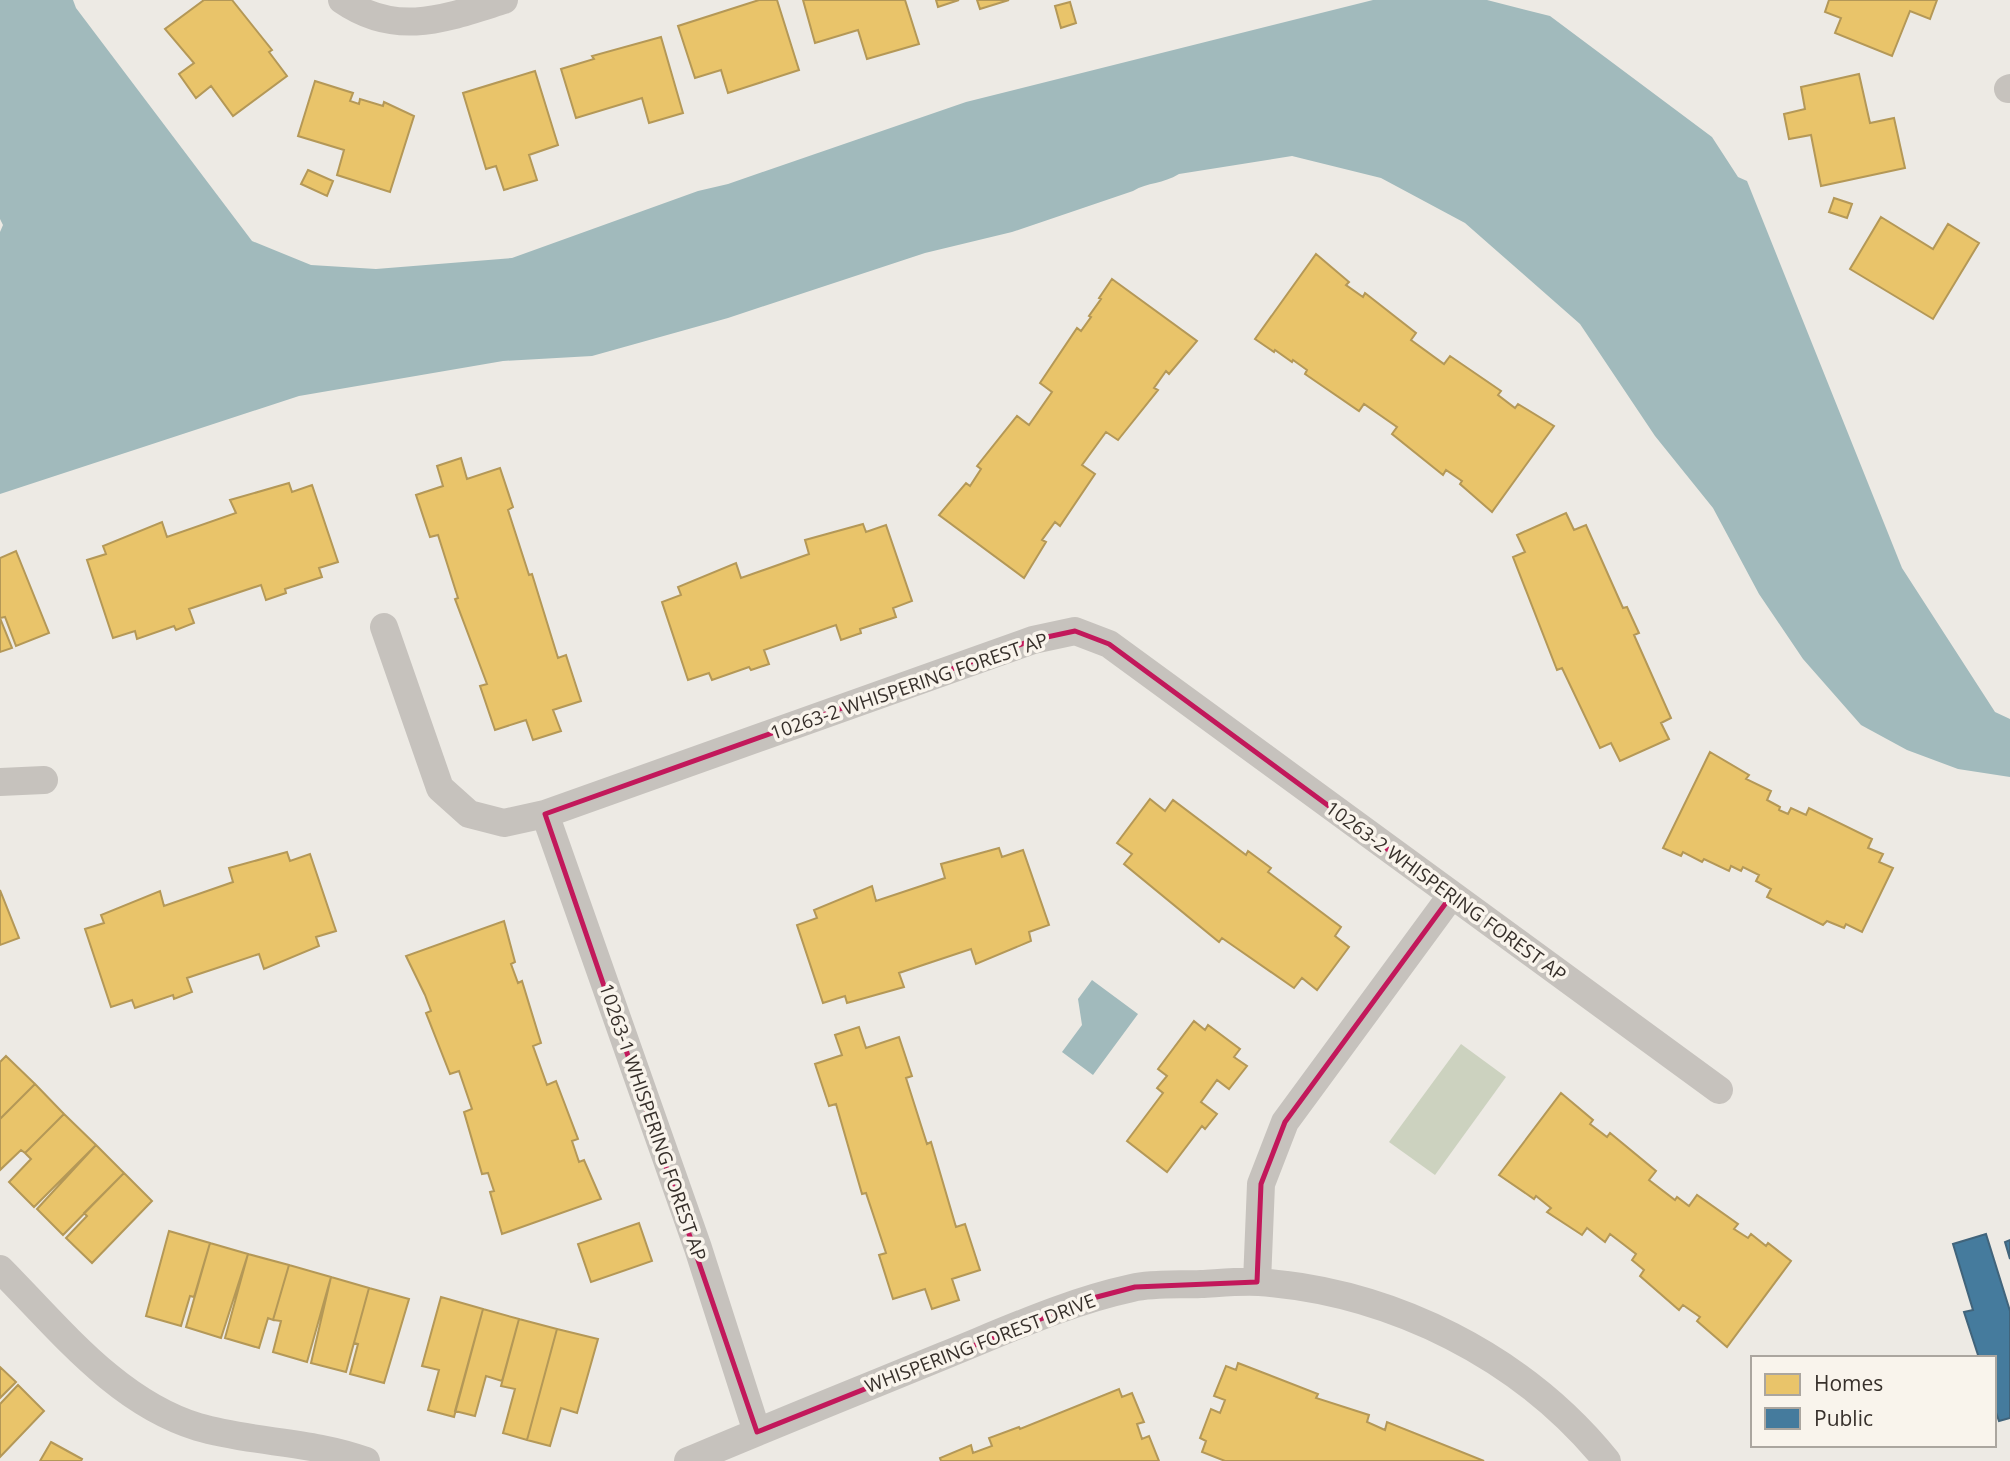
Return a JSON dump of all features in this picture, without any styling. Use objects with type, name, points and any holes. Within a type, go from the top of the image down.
[{"type":"street","points":[[342,0],[358,11],[393,23],[438,21],[504,0]]},
{"type":"street","name":"10263-2 WHISPERING FOREST AP","points":[[384,627],[440,788],[468,814],[505,823],[545,814],[997,652],[1075,631],[1110,644],[1718,1090]]},
{"type":"street","points":[[0,782],[44,780]]},
{"type":"street","name":"10263-1 WHISPERING FOREST AP","points":[[545,814],[694,1236],[757,1432]]},
{"type":"street","points":[[1257,1282],[1261,1184],[1285,1122],[1451,896]]},
{"type":"street","points":[[0,1269],[111,1380],[155,1410],[199,1427],[366,1461]]},
{"type":"street","name":"WHISPERING FOREST DRIVE","points":[[688,1461],[1034,1319],[1093,1298],[1135,1287],[1257,1282],[1321,1290],[1398,1312],[1461,1341],[1539,1390],[1586,1434],[1607,1461]]},
{"type":"highlighted area","points":[[1075,631],[1109,644],[1451,896],[1285,1122],[1261,1184],[1257,1282],[1135,1287],[1093,1298],[757,1432],[545,814],[1033,640]]},
{"type":"green space","points":[[1461,1044],[1506,1077],[1435,1175],[1389,1142]]},
{"type":"water","points":[[0,0],[73,0],[76,8],[252,241],[311,265],[376,269],[512,258],[698,191],[728,184],[966,102],[1373,0],[1487,0],[1550,16],[1712,137],[1738,177],[1747,181],[1902,568],[1995,712],[2010,719],[2010,777],[1958,769],[1907,750],[1861,725],[1803,659],[1759,594],[1713,508],[1655,436],[1580,324],[1465,223],[1381,178],[1292,156],[1179,174],[1012,232],[925,253],[728,318],[592,356],[503,361],[299,396],[0,494],[0,232],[3,225],[0,219]]},
{"type":"water","points":[[1092,980],[1138,1014],[1093,1075],[1062,1052],[1082,1025],[1078,999]]},
{"type":"building: Homes","points":[[204,0],[232,0],[272,50],[269,52],[287,76],[233,116],[211,86],[196,98],[179,74],[194,63],[165,29]]},
{"type":"building: Homes","points":[[759,0],[777,0],[799,70],[728,93],[721,70],[695,78],[678,26]]},
{"type":"building: Homes","points":[[803,0],[905,0],[919,44],[867,59],[858,30],[815,43]]},
{"type":"building: Homes","points":[[936,0],[959,0],[938,7]]},
{"type":"building: Homes","points":[[977,0],[1009,0],[980,9]]},
{"type":"building: Homes","points":[[1829,0],[1937,0],[1930,19],[1910,11],[1892,56],[1835,33],[1841,18],[1825,12]]},
{"type":"building: Homes","points":[[1070,2],[1076,23],[1061,28],[1055,6]]},
{"type":"building: Homes","points":[[661,37],[683,113],[649,123],[642,98],[576,118],[561,69],[594,59],[592,56]]},
{"type":"building: Homes","points":[[535,71],[558,145],[529,155],[537,180],[504,190],[496,166],[486,169],[463,93]]},
{"type":"building: Homes","points":[[1859,74],[1870,123],[1894,118],[1905,168],[1821,186],[1811,135],[1789,139],[1784,114],[1805,109],[1801,87]]},
{"type":"building: Homes","points":[[315,81],[353,93],[350,101],[359,104],[360,99],[383,106],[384,102],[414,116],[390,192],[337,175],[344,150],[298,136]]},
{"type":"building: Homes","points":[[308,170],[333,181],[327,196],[301,184]]},
{"type":"building: Homes","points":[[1834,198],[1852,204],[1847,218],[1829,212]]},
{"type":"building: Homes","points":[[1881,217],[1933,249],[1948,224],[1979,243],[1933,319],[1850,269]]},
{"type":"building: Homes","points":[[1316,254],[1349,282],[1346,285],[1363,297],[1365,293],[1416,333],[1411,340],[1444,364],[1450,356],[1501,391],[1498,395],[1515,408],[1518,404],[1554,426],[1492,512],[1460,484],[1462,481],[1446,470],[1443,475],[1392,434],[1397,427],[1364,404],[1359,411],[1305,374],[1307,370],[1293,360],[1292,362],[1255,339]]},
{"type":"building: Homes","points":[[1112,279],[1197,341],[1169,374],[1166,371],[1154,388],[1158,390],[1118,440],[1106,432],[1082,465],[1095,474],[1060,526],[1055,522],[1042,540],[1046,542],[1024,578],[939,515],[966,483],[970,486],[981,469],[977,466],[1017,416],[1029,425],[1052,392],[1040,383],[1077,328],[1081,331],[1091,317],[1089,316]]},
{"type":"building: Homes","points":[[461,458],[467,479],[500,468],[513,507],[508,510],[529,575],[532,574],[558,658],[566,655],[581,701],[553,710],[561,731],[533,740],[526,720],[495,730],[480,686],[487,684],[455,599],[458,598],[438,535],[430,537],[416,495],[443,486],[437,466]]},
{"type":"building: Homes","points":[[289,483],[292,492],[312,485],[338,562],[319,568],[322,577],[285,589],[286,593],[266,600],[261,585],[189,609],[194,623],[176,630],[174,626],[137,639],[135,631],[113,638],[87,560],[106,554],[103,546],[162,522],[167,537],[236,513],[230,500]]},
{"type":"building: Homes","points":[[1566,513],[1574,530],[1586,525],[1623,608],[1627,607],[1639,633],[1634,635],[1671,718],[1661,723],[1669,739],[1620,761],[1611,743],[1600,748],[1562,668],[1557,670],[1513,557],[1525,552],[1517,535]]},
{"type":"building: Homes","points":[[863,524],[866,532],[886,525],[912,601],[893,608],[896,617],[860,629],[861,633],[841,640],[836,625],[764,650],[769,664],[751,670],[749,667],[712,680],[709,673],[688,680],[662,602],[681,595],[678,587],[736,563],[741,578],[809,554],[805,540]]},
{"type":"building: Homes","points":[[16,551],[49,633],[16,646],[5,617],[0,618],[0,558]]},
{"type":"building: Homes","points":[[0,618],[12,648],[0,652]]},
{"type":"building: Homes","points":[[1710,752],[1749,775],[1746,779],[1771,791],[1767,800],[1780,807],[1779,810],[1788,814],[1791,808],[1806,815],[1809,808],[1872,839],[1868,848],[1883,854],[1879,862],[1893,868],[1862,932],[1846,924],[1844,928],[1827,921],[1823,925],[1767,897],[1771,889],[1756,881],[1759,875],[1743,867],[1741,871],[1731,866],[1729,871],[1704,859],[1702,862],[1683,852],[1681,856],[1663,848]]},
{"type":"building: Homes","points":[[1150,799],[1165,811],[1173,800],[1246,855],[1248,851],[1271,868],[1268,872],[1341,927],[1335,936],[1349,947],[1317,990],[1302,978],[1294,988],[1222,938],[1219,942],[1124,864],[1132,854],[1117,843]]},
{"type":"building: Homes","points":[[999,848],[1002,857],[1023,850],[1049,925],[1029,932],[1031,941],[976,964],[971,949],[899,973],[904,987],[847,1003],[845,996],[823,1003],[797,925],[817,918],[814,910],[872,886],[876,901],[945,878],[941,864]]},
{"type":"building: Homes","points":[[287,852],[290,861],[310,854],[336,931],[316,937],[319,946],[264,969],[259,954],[187,978],[192,992],[174,999],[173,995],[135,1008],[132,1000],[111,1007],[85,929],[104,923],[101,915],[160,891],[164,906],[233,882],[229,868]]},
{"type":"building: Homes","points":[[0,890],[19,938],[0,945]]},
{"type":"building: Homes","points":[[504,921],[515,962],[511,964],[518,983],[522,981],[541,1043],[533,1046],[547,1085],[556,1081],[578,1139],[572,1141],[579,1162],[584,1160],[601,1199],[502,1234],[490,1192],[494,1191],[488,1173],[482,1174],[464,1112],[472,1109],[459,1071],[450,1074],[426,1013],[431,1011],[406,956]]},
{"type":"building: Homes","points":[[1194,1021],[1205,1030],[1208,1025],[1240,1049],[1234,1057],[1247,1066],[1229,1089],[1217,1080],[1201,1102],[1217,1114],[1205,1129],[1202,1126],[1167,1172],[1127,1141],[1163,1093],[1157,1088],[1167,1076],[1158,1069]]},
{"type":"building: Homes","points":[[859,1027],[866,1048],[899,1037],[912,1076],[906,1078],[927,1144],[931,1142],[956,1227],[965,1224],[980,1270],[952,1279],[959,1300],[932,1309],[925,1289],[893,1299],[879,1255],[886,1253],[866,1193],[862,1194],[836,1104],[829,1106],[815,1064],[842,1055],[835,1035]]},
{"type":"building: Homes","points":[[6,1056],[35,1084],[0,1119],[0,1062]]},
{"type":"building: Homes","points":[[35,1084],[64,1114],[25,1153],[21,1150],[0,1170],[0,1119]]},
{"type":"building: Homes","points":[[1561,1093],[1593,1120],[1590,1124],[1607,1137],[1610,1133],[1656,1171],[1649,1180],[1675,1200],[1677,1197],[1689,1206],[1697,1195],[1738,1224],[1734,1229],[1748,1238],[1751,1234],[1766,1246],[1768,1243],[1791,1261],[1727,1347],[1697,1321],[1700,1317],[1683,1305],[1679,1310],[1640,1276],[1644,1270],[1632,1260],[1636,1254],[1610,1234],[1605,1242],[1587,1228],[1582,1235],[1547,1212],[1551,1208],[1536,1196],[1534,1199],[1499,1175]]},
{"type":"building: Homes","points":[[64,1114],[96,1145],[34,1207],[9,1182],[31,1159],[25,1153]]},
{"type":"building: Homes","points":[[96,1145],[124,1173],[63,1235],[37,1209]]},
{"type":"building: Homes","points":[[124,1173],[152,1201],[92,1263],[66,1238],[87,1216],[84,1213]]},
{"type":"building: Homes","points":[[639,1223],[652,1261],[591,1282],[578,1244]]},
{"type":"building: Homes","points":[[169,1231],[210,1243],[194,1297],[190,1296],[181,1326],[146,1316]]},
{"type":"building: Homes","points":[[210,1243],[248,1254],[221,1338],[186,1327]]},
{"type":"building: Homes","points":[[248,1254],[289,1265],[273,1320],[268,1318],[259,1348],[225,1338]]},
{"type":"building: Homes","points":[[289,1265],[331,1277],[307,1362],[273,1352],[281,1321],[273,1320]]},
{"type":"building: Homes","points":[[331,1277],[369,1288],[346,1372],[311,1363]]},
{"type":"building: Homes","points":[[369,1288],[409,1299],[384,1383],[350,1374],[358,1344],[354,1343]]},
{"type":"building: Homes","points":[[441,1297],[483,1309],[454,1417],[428,1410],[439,1370],[422,1366]]},
{"type":"building: Homes","points":[[483,1309],[519,1319],[502,1381],[486,1376],[475,1416],[455,1411]]},
{"type":"building: Homes","points":[[519,1319],[557,1329],[527,1440],[503,1433],[515,1389],[501,1386]]},
{"type":"building: Homes","points":[[557,1329],[598,1339],[577,1413],[561,1408],[550,1446],[527,1440]]},
{"type":"building: Homes","points":[[1238,1363],[1318,1394],[1316,1398],[1369,1415],[1367,1422],[1385,1430],[1387,1422],[1484,1461],[1225,1461],[1202,1452],[1206,1441],[1200,1438],[1211,1409],[1220,1413],[1225,1400],[1214,1396],[1226,1366],[1236,1370]]},
{"type":"building: Homes","points":[[0,1367],[16,1382],[0,1398]]},
{"type":"building: Homes","points":[[18,1385],[44,1411],[0,1457],[0,1404]]},
{"type":"building: Homes","points":[[1119,1389],[1122,1397],[1132,1393],[1144,1422],[1137,1424],[1142,1439],[1149,1436],[1159,1461],[941,1461],[940,1458],[971,1445],[973,1453],[992,1446],[989,1438],[1019,1427],[1020,1429]]},
{"type":"building: Homes","points":[[51,1442],[82,1459],[81,1461],[40,1461]]},
{"type":"building: Public","points":[[1986,1234],[2010,1311],[2010,1418],[1999,1421],[1996,1413],[1996,1356],[1978,1356],[1964,1312],[1973,1310],[1953,1244]]},
{"type":"building: Public","points":[[2010,1240],[2010,1259],[2005,1242]]}]
